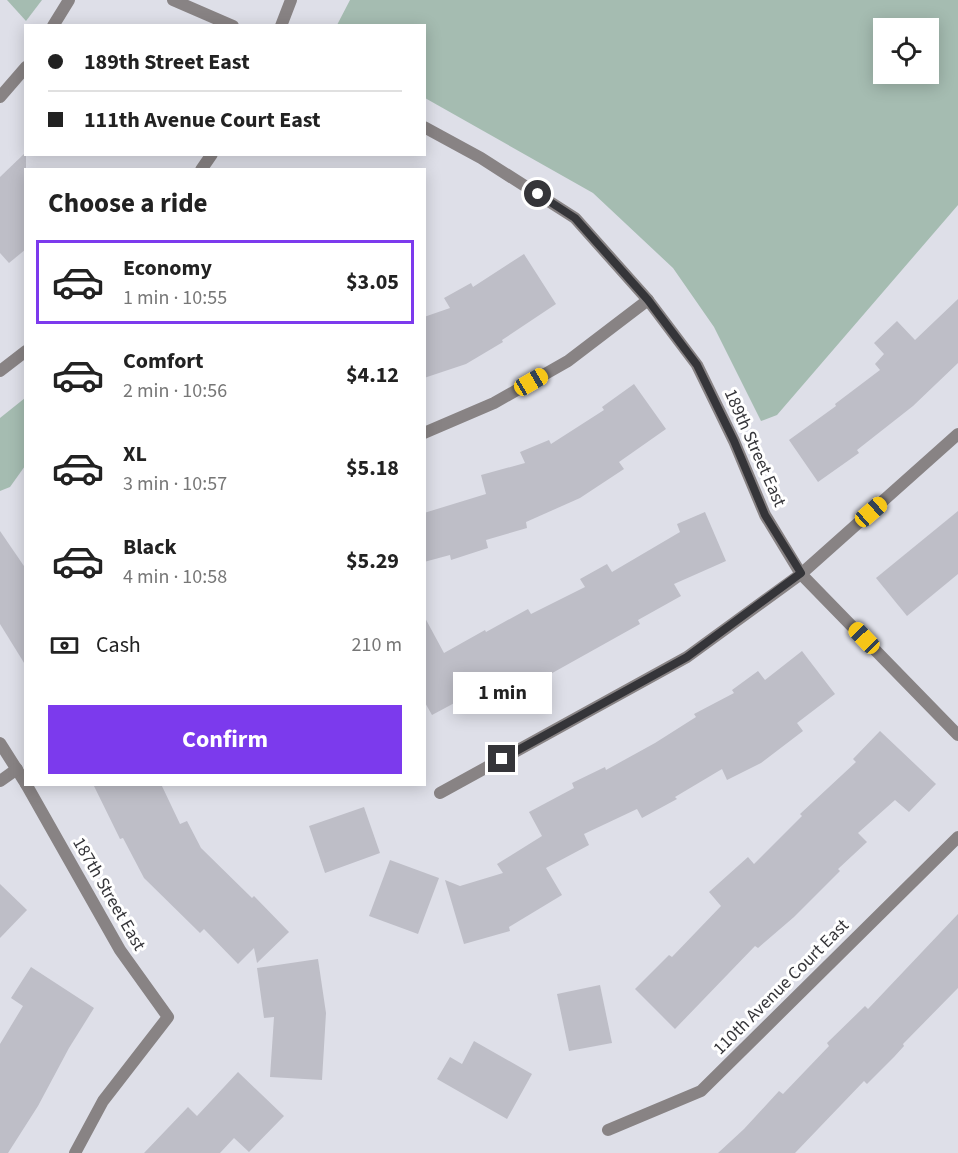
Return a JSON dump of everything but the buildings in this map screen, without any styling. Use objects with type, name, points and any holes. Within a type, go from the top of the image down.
[{"type":"street","points":[[54,24],[69,0]]},
{"type":"street","points":[[173,0],[228,24]]},
{"type":"street","points":[[282,24],[291,0]]},
{"type":"street","points":[[0,97],[24,69]]},
{"type":"street","name":"189th Street East","points":[[426,128],[481,158],[575,218],[648,300],[697,365],[734,441],[765,515],[801,573],[958,735]]},
{"type":"street","points":[[426,432],[494,403],[567,361],[648,300]]},
{"type":"street","points":[[0,371],[24,353]]},
{"type":"street","points":[[440,793],[687,657],[801,573],[958,434]]},
{"type":"street","name":"187th Street East","points":[[0,743],[24,781]]},
{"type":"street","points":[[0,781],[17,769]]},
{"type":"street","name":"187th Street East","points":[[27,786],[120,950],[168,1017],[103,1101],[75,1153]]},
{"type":"street","name":"110th Avenue Court East","points":[[608,1130],[701,1090],[958,837]]},
{"type":"green space","points":[[7,0],[42,0],[26,21]]},
{"type":"green space","points":[[350,0],[958,0],[958,205],[777,415],[761,421],[714,327],[673,268],[593,193],[426,99],[426,24],[338,24]]},
{"type":"green space","points":[[24,399],[24,467],[10,487],[0,491],[0,418]]},
{"type":"route","points":[[502,759],[687,657],[801,573],[765,515],[734,441],[697,365],[648,300],[575,218],[538,194]]}]
